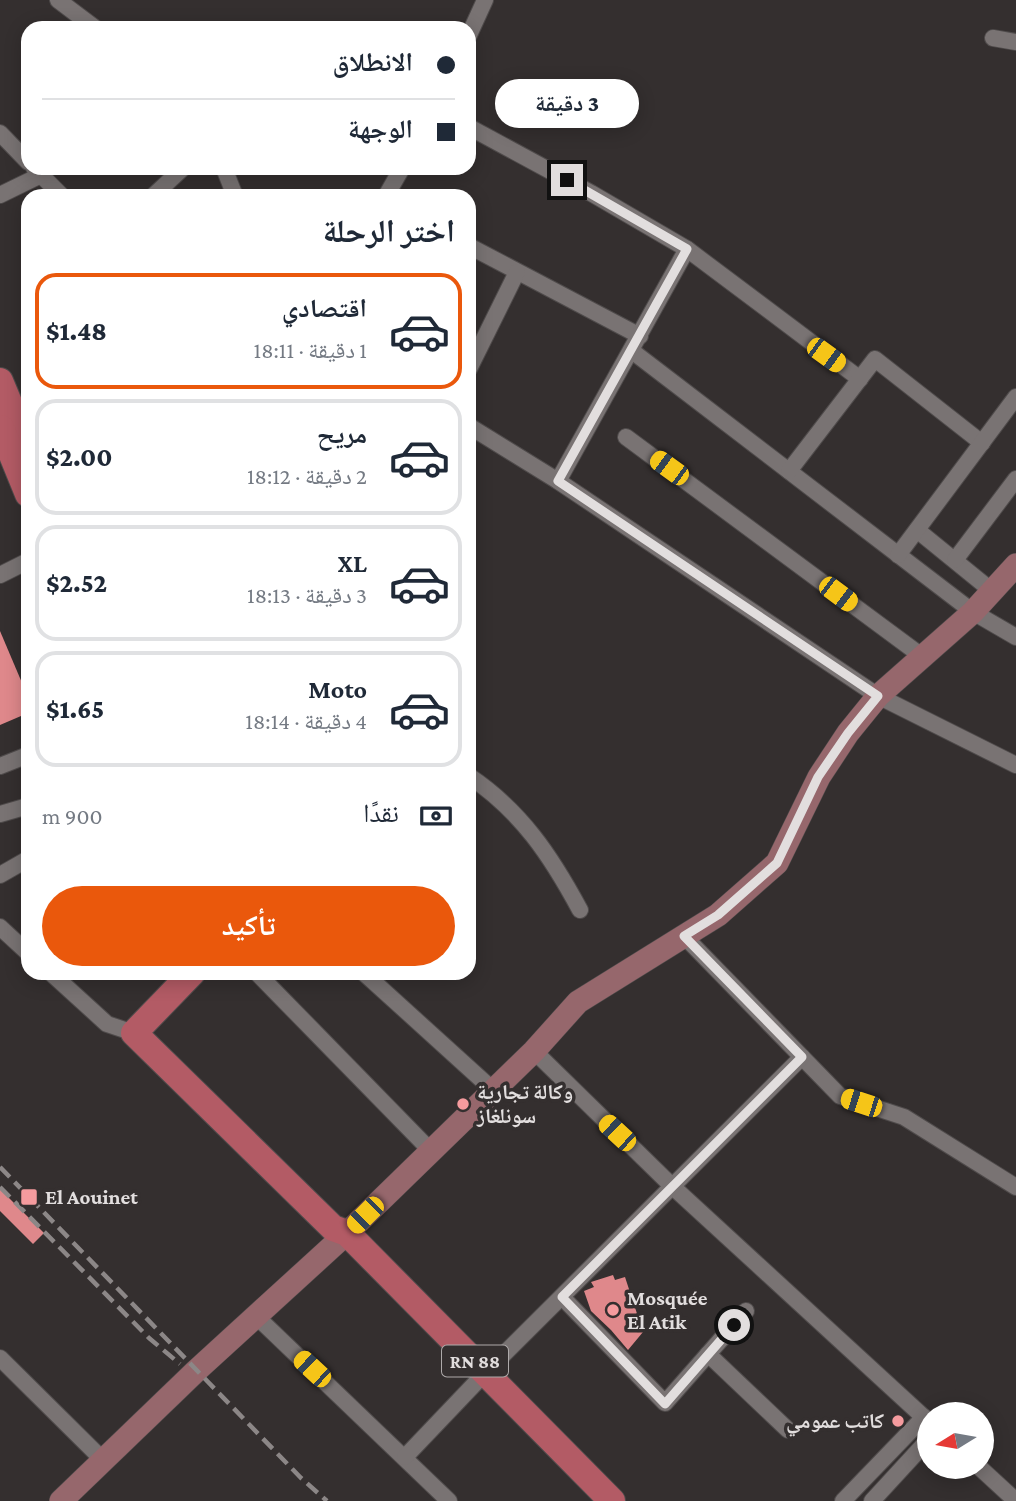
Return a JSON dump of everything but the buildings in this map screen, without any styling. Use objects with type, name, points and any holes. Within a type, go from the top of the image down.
[{"type":"main road","points":[[2,390],[21,432]]},
{"type":"main road","points":[[0,426],[21,477]]},
{"type":"main road","points":[[134,1033],[185,980]]},
{"type":"main road","name":"RN 88","points":[[134,1033],[339,1235],[582,1487],[612,1501]]},
{"type":"street","points":[[58,0],[86,21]]},
{"type":"street","points":[[475,21],[485,0]]},
{"type":"street","points":[[993,37],[1016,42]]},
{"type":"street","points":[[476,131],[687,249],[860,379]]},
{"type":"street","points":[[3,142],[21,156]]},
{"type":"street","points":[[0,195],[32,175]]},
{"type":"street","points":[[44,175],[56,189]]},
{"type":"street","points":[[160,189],[176,175]]},
{"type":"street","points":[[558,481],[687,249]]},
{"type":"street","points":[[476,250],[640,336]]},
{"type":"street","points":[[476,355],[517,272]]},
{"type":"street","points":[[632,351],[973,612],[1016,637]]},
{"type":"street","points":[[789,471],[875,359],[982,443]]},
{"type":"street","points":[[898,555],[1016,397]]},
{"type":"street","points":[[476,430],[558,481],[878,696],[1016,765]]},
{"type":"street","points":[[626,437],[923,657]]},
{"type":"street","points":[[955,560],[1016,479]]},
{"type":"street","points":[[917,530],[992,591]]},
{"type":"street","points":[[0,575],[21,564]]},
{"type":"street","points":[[61,1501],[534,1051],[578,1002],[718,915],[777,863],[818,777],[848,733],[878,696],[973,612],[1016,565]]},
{"type":"street","points":[[0,766],[21,758]]},
{"type":"street","points":[[476,781],[495,794],[526,827],[557,867],[580,911]]},
{"type":"street","points":[[0,814],[21,808]]},
{"type":"street","points":[[0,875],[21,863]]},
{"type":"street","points":[[0,927],[21,946]]},
{"type":"street","points":[[684,936],[840,1096],[904,1117],[1016,1187]]},
{"type":"street","points":[[59,980],[107,1024],[134,1033]]},
{"type":"street","points":[[264,980],[430,1150]]},
{"type":"street","points":[[373,980],[493,1090]]},
{"type":"street","points":[[534,1051],[673,1187],[917,1410]]},
{"type":"street","points":[[405,1457],[802,1057]]},
{"type":"street","points":[[562,1297],[665,1404],[747,1311]]},
{"type":"street","points":[[256,1316],[449,1501]]},
{"type":"street","points":[[709,1354],[788,1430]]},
{"type":"street","points":[[0,1358],[103,1460]]},
{"type":"street","points":[[843,1501],[917,1429]]},
{"type":"street","points":[[872,1501],[917,1452]]},
{"type":"street","points":[[992,1479],[1016,1501]]},
{"type":"railway","points":[[0,1167],[301,1478],[327,1501]]},
{"type":"railway","points":[[0,1187],[149,1338],[180,1364]]},
{"type":"place","name":"وكالة تجارية سونلغاز","points":[[463,1104]]},
{"type":"place","name":"El Aouinet","points":[[29,1197]]},
{"type":"place","name":"Mosquée El Atik","points":[[613,1310]]},
{"type":"place","name":"كاتب عمومي","points":[[898,1421]]},
{"type":"route","points":[[567,180],[687,249],[558,481],[878,696],[818,777],[777,863],[718,915],[684,936],[802,1057],[562,1297],[665,1404],[734,1325]]}]
